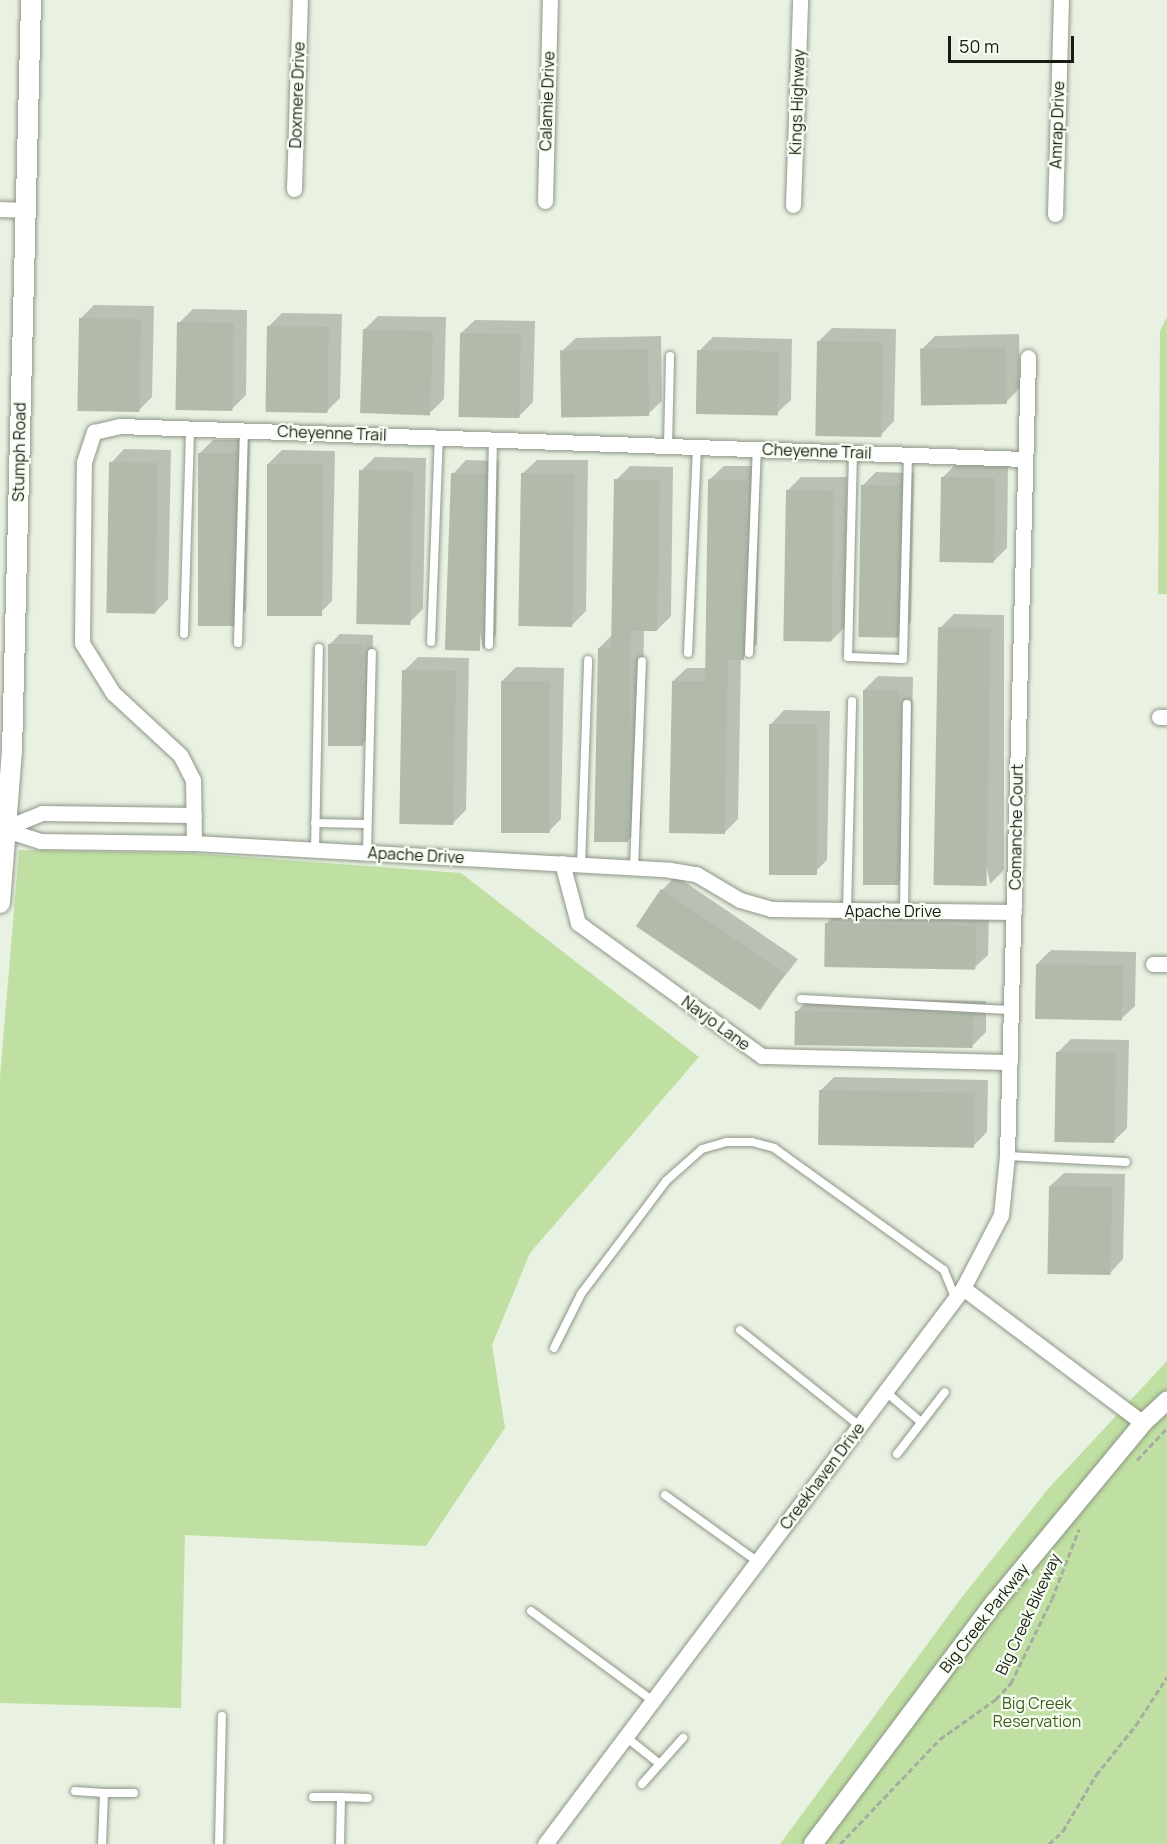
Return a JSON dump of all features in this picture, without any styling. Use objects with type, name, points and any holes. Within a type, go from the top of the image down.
[{"type":"main road","name":"Stumph Road","points":[[0,903],[1,829],[12,752],[11,655],[31,0]]},
{"type":"street","name":"Doxmere Drive","points":[[294,189],[300,0]]},
{"type":"street","name":"Calamie Drive","points":[[545,201],[550,0]]},
{"type":"street","name":"Kings Highway","points":[[794,205],[800,0]]},
{"type":"street","name":"Amrap Drive","points":[[1054,214],[1061,0]]},
{"type":"street","points":[[0,209],[25,210]]},
{"type":"street","name":"Comanche Court","points":[[959,1293],[1001,1215],[1007,1156],[1028,357]]},
{"type":"street","name":"Cheyenne Trail","points":[[194,843],[193,780],[180,755],[113,693],[82,643],[84,462],[94,432],[120,426],[189,428],[1025,459]]},
{"type":"street","points":[[1,829],[42,813],[194,815]]},
{"type":"street","name":"Apache Drive","points":[[1,829],[40,841],[194,843],[562,863],[696,874],[740,900],[771,909],[1014,912]]},
{"type":"street","name":"Navjo Lane","points":[[562,863],[578,922],[762,1056],[1010,1062]]},
{"type":"street","points":[[959,1293],[1143,1423]]},
{"type":"street","name":"Creekhaven Drive","points":[[545,1844],[959,1293]]},
{"type":"street","name":"Big Creek Parkway","points":[[813,1844],[995,1602],[1143,1423],[1167,1401]]},
{"type":"lane","points":[[668,446],[670,356]]},
{"type":"lane","points":[[184,634],[189,428]]},
{"type":"lane","points":[[238,643],[244,430]]},
{"type":"lane","points":[[431,642],[439,437]]},
{"type":"lane","points":[[489,645],[494,439]]},
{"type":"lane","points":[[688,653],[697,447]]},
{"type":"lane","points":[[749,653],[757,449]]},
{"type":"lane","points":[[853,452],[848,657],[903,659],[908,454]]},
{"type":"lane","points":[[315,851],[319,648]]},
{"type":"lane","points":[[367,853],[372,653]]},
{"type":"lane","points":[[581,865],[588,660]]},
{"type":"lane","points":[[634,868],[642,661]]},
{"type":"lane","points":[[847,910],[852,701]]},
{"type":"lane","points":[[904,910],[907,704]]},
{"type":"lane","points":[[315,823],[367,824]]},
{"type":"lane","points":[[801,999],[1010,1010]]},
{"type":"lane","points":[[555,1348],[581,1294],[666,1181],[702,1149],[727,1142],[752,1142],[774,1148],[944,1270],[959,1293]]},
{"type":"lane","points":[[1007,1156],[1126,1162]]},
{"type":"lane","points":[[740,1330],[860,1426]]},
{"type":"lane","points":[[886,1392],[921,1422]]},
{"type":"lane","points":[[897,1454],[945,1392]]},
{"type":"lane","points":[[665,1495],[758,1562]]},
{"type":"lane","points":[[531,1611],[653,1701]]},
{"type":"lane","points":[[219,1844],[222,1716]]},
{"type":"lane","points":[[626,1737],[660,1764]]},
{"type":"lane","points":[[642,1784],[683,1738]]},
{"type":"lane","points":[[75,1791],[134,1793]]},
{"type":"lane","points":[[102,1844],[104,1792]]},
{"type":"lane","points":[[313,1797],[368,1798]]},
{"type":"lane","points":[[339,1844],[341,1797]]},
{"type":"path","points":[[1131,1466],[1167,1428]]},
{"type":"path","name":"Big Creek Bikeway","points":[[840,1844],[940,1739],[996,1699],[1011,1683],[1052,1599],[1081,1526]]},
{"type":"path","points":[[1049,1844],[1063,1831],[1096,1775],[1136,1725],[1167,1677]]},
{"type":"green space","points":[[1167,317],[1167,594],[1158,594],[1160,331]]},
{"type":"green space","points":[[19,850],[190,853],[461,873],[699,1057],[530,1253],[492,1345],[505,1428],[426,1546],[185,1535],[181,1708],[0,1703],[0,1077]]},
{"type":"green space","name":"Big Creek Reservation","points":[[1167,1361],[1167,1844],[780,1844],[962,1597],[1048,1489]]},
{"type":"building","points":[[79,318],[141,319],[139,412],[77,411]]},
{"type":"building","points":[[177,322],[234,323],[232,411],[175,410]]},
{"type":"building","points":[[267,326],[329,327],[327,413],[265,412]]},
{"type":"building","points":[[363,329],[433,331],[430,415],[360,413]]},
{"type":"building","points":[[460,333],[521,334],[520,418],[459,417]]},
{"type":"building","points":[[817,341],[883,342],[881,437],[815,436]]},
{"type":"building","points":[[1006,347],[1007,404],[921,405],[920,349]]},
{"type":"building","points":[[648,349],[649,416],[561,418],[560,351]]},
{"type":"building","points":[[697,350],[779,351],[778,415],[696,414]]},
{"type":"building","points":[[198,453],[237,453],[237,626],[198,626]]},
{"type":"building","points":[[109,462],[158,463],[155,614],[106,613]]},
{"type":"building","points":[[267,464],[322,464],[322,616],[267,616]]},
{"type":"building","points":[[359,470],[413,471],[410,625],[356,624]]},
{"type":"building","points":[[451,473],[486,474],[480,651],[445,650]]},
{"type":"building","points":[[521,473],[575,474],[572,627],[518,626]]},
{"type":"building","points":[[941,477],[995,478],[994,563],[940,562]]},
{"type":"building","points":[[614,479],[660,480],[657,631],[631,631],[628,842],[594,842],[598,648],[611,648]]},
{"type":"building","points":[[708,479],[747,480],[744,660],[728,660],[725,834],[669,833],[672,681],[705,681]]},
{"type":"building","points":[[861,485],[901,486],[898,638],[858,637]]},
{"type":"building","points":[[786,490],[834,491],[831,642],[783,641]]},
{"type":"building","points":[[938,627],[991,628],[986,886],[933,885]]},
{"type":"building","points":[[328,644],[363,644],[363,746],[328,746]]},
{"type":"building","points":[[402,670],[456,671],[453,825],[399,824]]},
{"type":"building","points":[[501,681],[550,681],[550,833],[501,833]]},
{"type":"building","points":[[863,690],[899,690],[899,885],[863,885]]},
{"type":"building","points":[[769,724],[817,724],[817,875],[769,875]]},
{"type":"building","points":[[661,889],[785,973],[760,1010],[636,926]]},
{"type":"building","points":[[825,923],[976,926],[975,970],[824,967]]},
{"type":"building","points":[[1036,964],[1123,966],[1122,1021],[1035,1019]]},
{"type":"building","points":[[795,1011],[973,1014],[972,1048],[794,1045]]},
{"type":"building","points":[[1056,1052],[1116,1053],[1114,1143],[1054,1142]]},
{"type":"building","points":[[819,1090],[975,1093],[974,1148],[818,1145]]},
{"type":"building","points":[[1049,1186],[1112,1187],[1110,1275],[1047,1274]]}]
